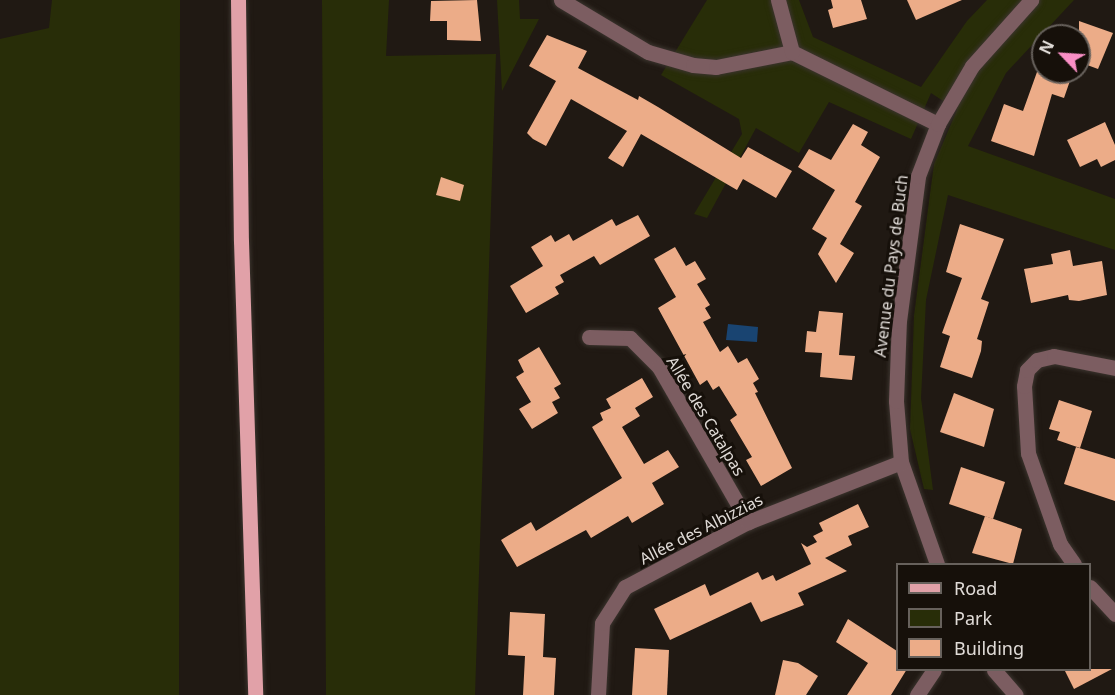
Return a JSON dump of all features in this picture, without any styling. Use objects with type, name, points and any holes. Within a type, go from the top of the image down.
[{"type":"main road","points":[[238,0],[240,241],[255,695]]},
{"type":"street","points":[[561,0],[648,52],[693,65],[716,67],[792,52],[938,124]]},
{"type":"street","points":[[778,0],[792,52]]},
{"type":"street","name":"Avenue du Pays de Buch","points":[[937,563],[900,462],[896,401],[899,321],[918,176],[938,124],[972,66],[1031,0]]},
{"type":"street","name":"Allée des Catalpas","points":[[589,337],[630,338],[659,367],[748,522]]},
{"type":"street","points":[[1072,563],[1060,544],[1028,453],[1024,386],[1027,370],[1037,360],[1054,356],[1115,368]]},
{"type":"street","name":"Allée des Albizzias","points":[[598,695],[602,623],[625,587],[748,522],[900,462]]},
{"type":"street","points":[[1091,590],[1115,615]]},
{"type":"street","points":[[917,695],[933,671]]},
{"type":"street","points":[[996,671],[1016,695]]},
{"type":"green space","points":[[52,0],[180,0],[179,695],[0,695],[0,39],[49,28]]},
{"type":"green space","points":[[322,0],[389,0],[386,56],[496,54],[475,695],[326,695]]},
{"type":"green space","points":[[497,0],[519,0],[520,19],[539,19],[502,91]]},
{"type":"green space","points":[[707,0],[799,0],[813,37],[921,87],[967,21],[987,0],[1074,0],[1052,24],[1031,24],[1031,46],[1006,73],[968,146],[1115,199],[1115,250],[948,195],[926,300],[921,398],[933,490],[924,489],[910,429],[914,316],[934,164],[957,110],[931,93],[911,139],[829,102],[799,153],[756,128],[707,218],[694,214],[742,134],[739,119],[661,75]]},
{"type":"water","points":[[728,324],[758,327],[757,342],[726,340]]},
{"type":"building","points":[[477,0],[481,41],[447,40],[447,21],[430,21],[431,1]]},
{"type":"building","points":[[831,0],[861,0],[867,19],[833,28],[828,10],[833,8]]},
{"type":"building","points":[[907,0],[962,0],[916,20]]},
{"type":"building","points":[[1091,25],[1113,33],[1098,69],[1091,66]]},
{"type":"building","points":[[547,35],[587,51],[578,68],[638,100],[639,96],[741,158],[748,147],[792,171],[776,198],[743,179],[737,190],[641,134],[623,167],[608,158],[627,131],[571,99],[546,146],[533,139],[527,133],[556,81],[529,66]]},
{"type":"building","points":[[1033,84],[1069,84],[1064,98],[1052,94],[1034,156],[991,141],[1004,104],[1023,111]]},
{"type":"building","points":[[1105,122],[1115,145],[1115,160],[1101,167],[1097,159],[1080,167],[1067,140]]},
{"type":"building","points":[[853,124],[868,132],[861,145],[880,157],[855,202],[862,206],[840,244],[854,253],[836,283],[818,254],[827,238],[812,229],[835,190],[798,167],[809,149],[831,160]]},
{"type":"building","points":[[441,177],[464,185],[460,201],[436,195]]},
{"type":"building","points":[[638,215],[650,236],[600,265],[594,256],[560,275],[564,282],[555,287],[559,294],[526,313],[510,286],[543,266],[531,247],[551,235],[555,242],[569,234],[573,241],[612,219],[616,226]]},
{"type":"building","points":[[960,224],[1004,239],[981,299],[989,302],[977,339],[982,341],[981,351],[972,378],[940,367],[950,336],[942,333],[962,278],[946,272]]},
{"type":"building","points":[[675,247],[686,266],[695,261],[706,279],[697,284],[710,305],[705,308],[711,318],[703,322],[720,352],[728,346],[738,363],[747,358],[759,379],[753,383],[758,392],[755,393],[792,468],[761,486],[746,460],[752,457],[730,420],[737,415],[719,386],[713,390],[707,380],[700,385],[658,308],[676,297],[654,259]]},
{"type":"building","points":[[1070,250],[1073,266],[1102,261],[1107,295],[1079,301],[1069,300],[1068,295],[1031,303],[1024,269],[1053,264],[1051,254]]},
{"type":"building","points":[[819,311],[843,313],[839,355],[855,356],[852,380],[820,377],[822,353],[805,352],[807,331],[816,332]]},
{"type":"building","points":[[539,347],[561,384],[554,388],[560,398],[552,402],[558,413],[532,429],[519,409],[531,402],[516,377],[524,372],[518,360]]},
{"type":"building","points":[[642,378],[653,397],[635,408],[640,416],[622,427],[644,464],[668,450],[679,467],[652,483],[664,504],[632,523],[628,516],[591,538],[586,530],[517,567],[501,540],[531,522],[536,531],[622,478],[592,427],[603,420],[600,413],[611,408],[606,399]]},
{"type":"building","points":[[954,393],[994,409],[984,447],[940,432]]},
{"type":"building","points":[[1059,400],[1092,411],[1080,448],[1057,440],[1060,432],[1049,429]]},
{"type":"building","points":[[1076,447],[1115,459],[1115,501],[1064,484]]},
{"type":"building","points":[[961,467],[1005,482],[993,519],[949,504]]},
{"type":"building","points":[[858,504],[869,527],[848,536],[852,545],[825,558],[847,571],[798,593],[804,605],[761,622],[751,602],[670,640],[654,609],[705,584],[710,596],[758,572],[762,580],[773,575],[776,581],[811,564],[801,543],[807,547],[817,542],[813,536],[823,531],[819,523]]},
{"type":"building","points":[[985,516],[1022,529],[1013,563],[972,553]]},
{"type":"building","points":[[510,612],[545,614],[543,657],[556,658],[554,695],[523,695],[525,656],[508,655]]},
{"type":"building","points":[[848,619],[896,650],[896,671],[906,671],[891,695],[847,695],[868,663],[836,642]]},
{"type":"building","points":[[635,648],[669,650],[667,695],[632,695]]},
{"type":"building","points":[[783,660],[798,663],[818,676],[806,695],[775,695]]},
{"type":"building","points":[[1112,669],[1074,689],[1065,671]]}]
